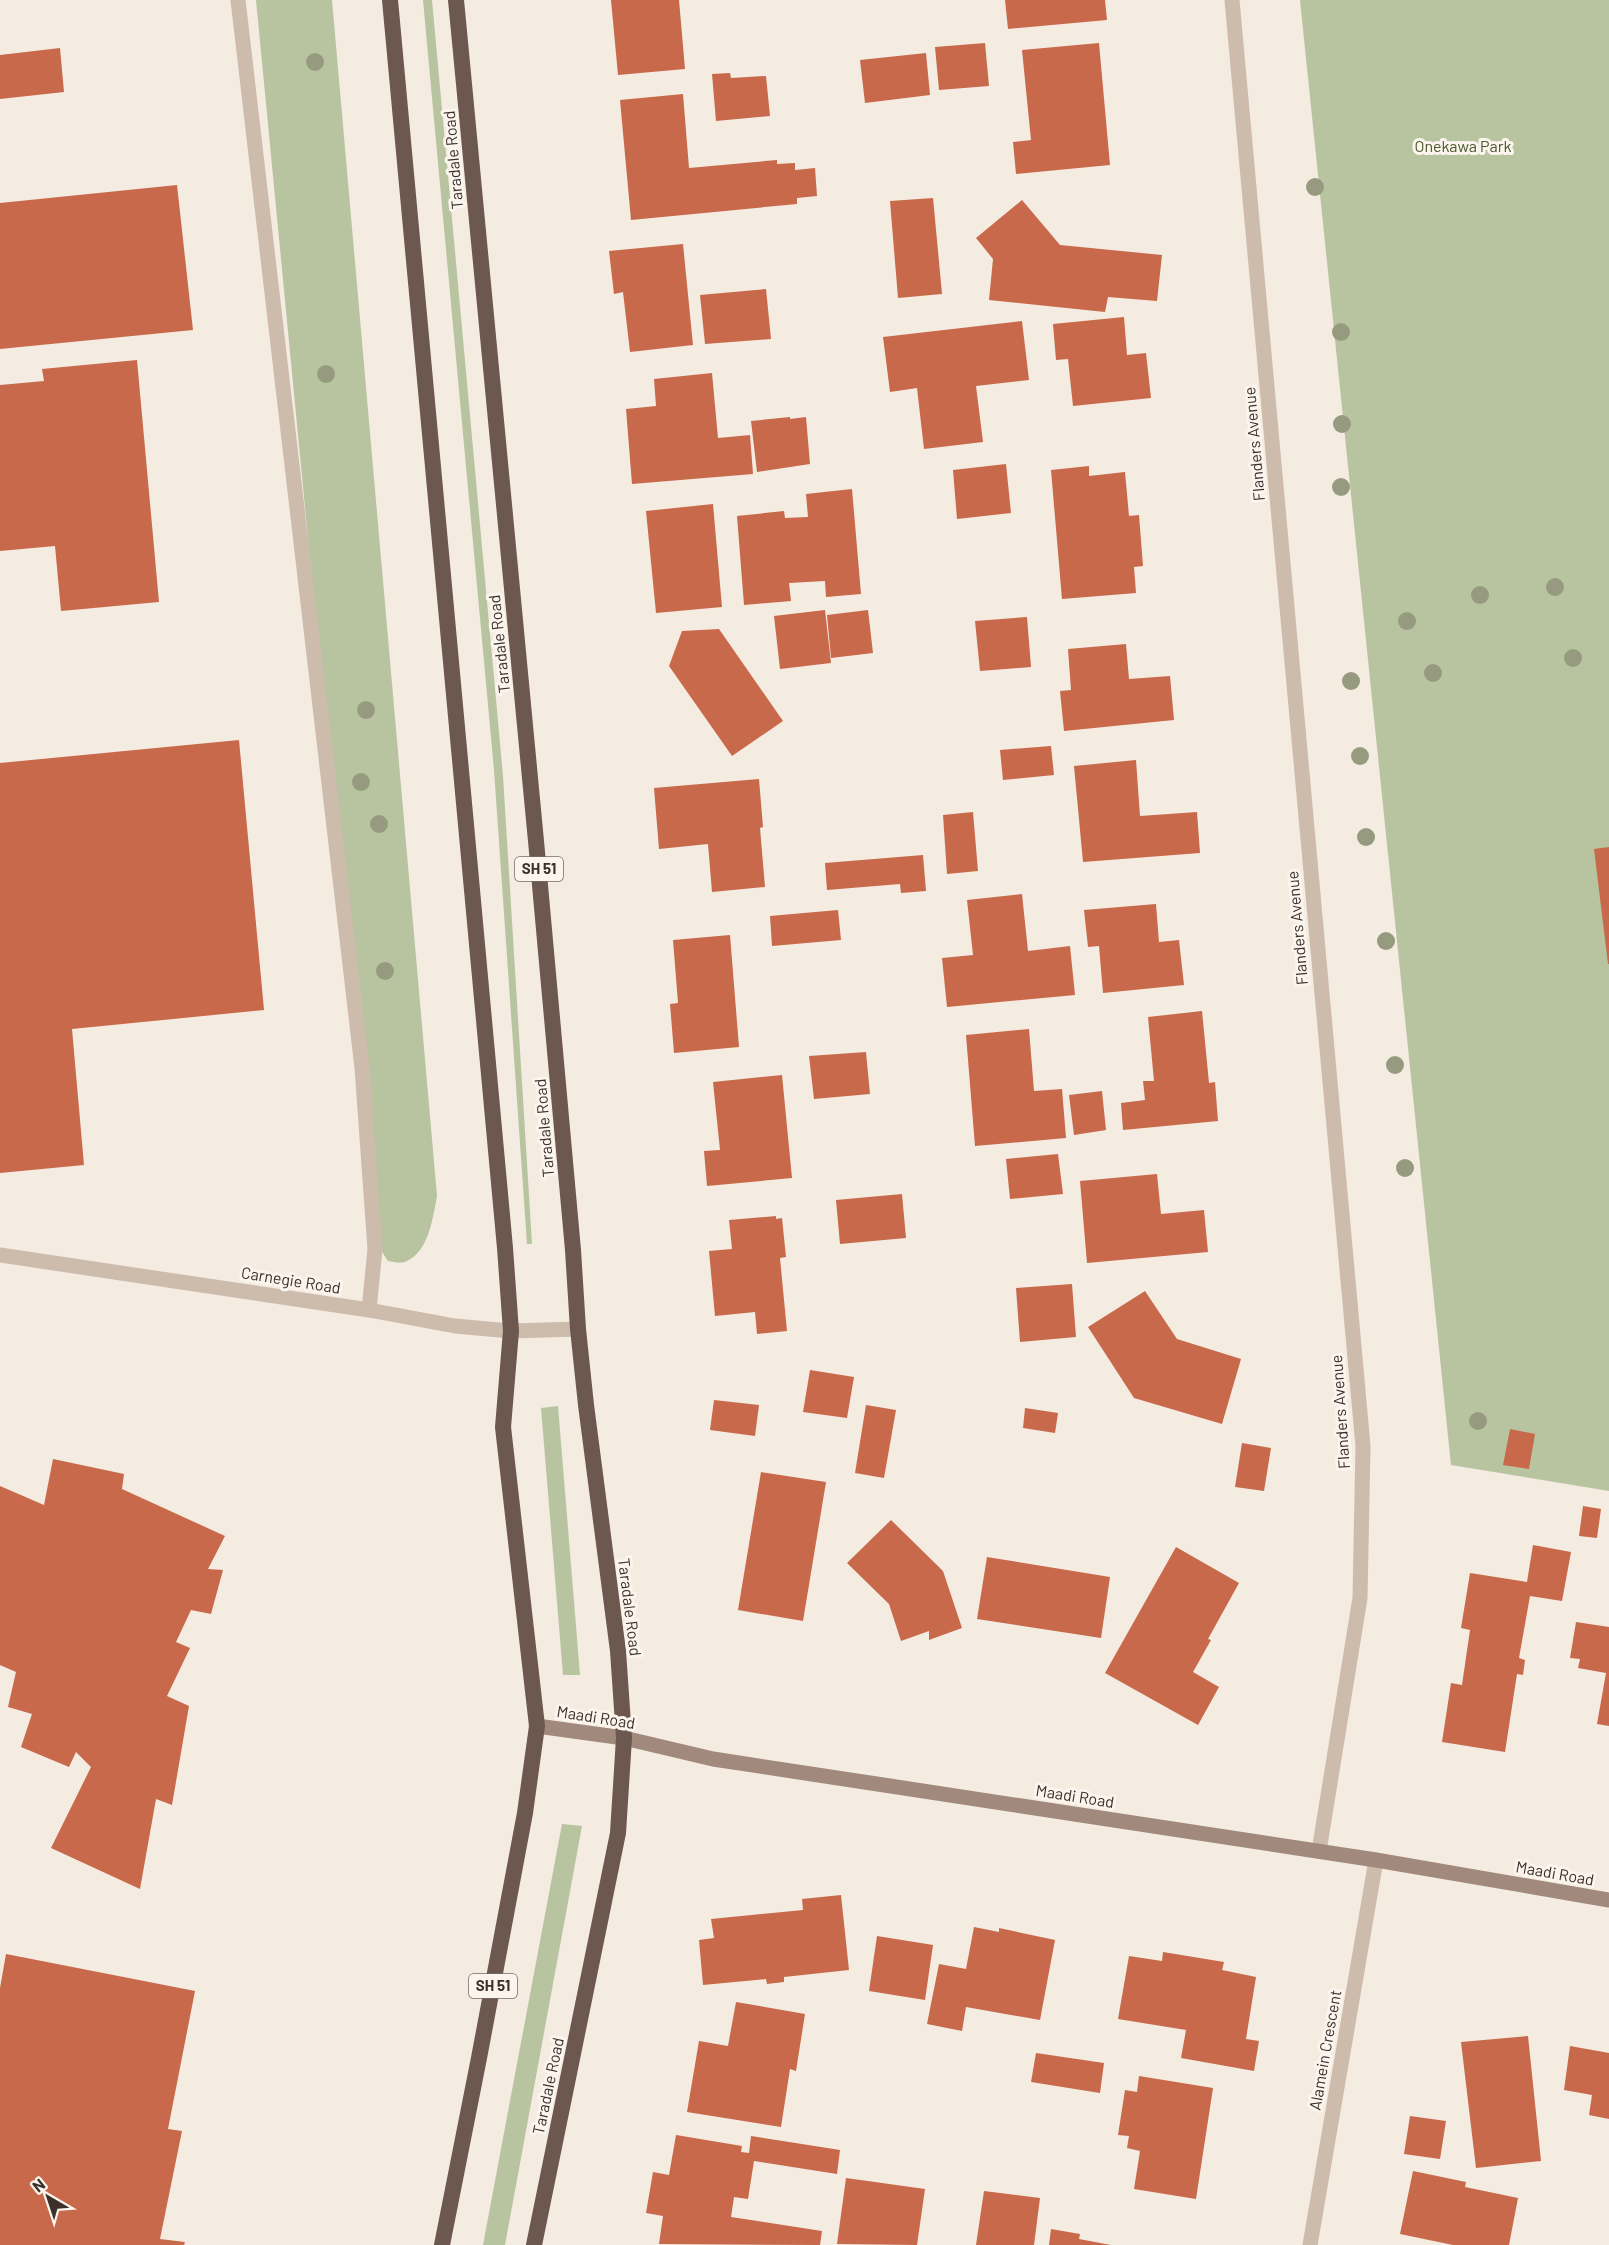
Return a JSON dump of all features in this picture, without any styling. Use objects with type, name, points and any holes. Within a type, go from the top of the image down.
[{"type":"highway","name":"SH 51","points":[[390,0],[511,1331],[503,1426],[537,1726],[523,1825],[442,2245]]},
{"type":"highway","name":"Taradale Road","points":[[456,0],[536,841],[585,1405],[618,1651],[624,1738],[618,1833],[534,2245]]},
{"type":"main road","name":"Maadi Road","points":[[537,1726],[624,1738],[713,1759],[1319,1851],[1609,1900]]},
{"type":"street","points":[[238,0],[362,1068],[375,1248],[369,1310]]},
{"type":"street","name":"Flanders Avenue","points":[[1232,0],[1363,1446],[1360,1598],[1319,1851]]},
{"type":"street","name":"Carnegie Road","points":[[0,1255],[369,1310],[455,1326],[511,1331],[578,1329]]},
{"type":"street","name":"Alamein Crescent","points":[[1310,2245],[1376,1860]]},
{"type":"green space","points":[[256,0],[332,0],[437,1196],[432,1223],[425,1242],[414,1256],[403,1262],[388,1261],[376,1243]]},
{"type":"green space","points":[[423,0],[432,0],[503,776],[532,1244],[527,1244],[494,770]]},
{"type":"green space","name":"Onekawa Park","points":[[1300,0],[1609,0],[1609,1491],[1451,1465]]},
{"type":"green space","points":[[558,1406],[580,1675],[563,1675],[541,1408]]},
{"type":"green space","points":[[562,1824],[582,1826],[505,2245],[483,2245]]},
{"type":"building","points":[[611,0],[679,0],[685,69],[618,75]]},
{"type":"building","points":[[1005,0],[1105,0],[1107,20],[1008,29]]},
{"type":"building","points":[[985,43],[989,86],[939,90],[935,47]]},
{"type":"building","points":[[1099,43],[1110,165],[1016,174],[1013,142],[1031,140],[1022,50]]},
{"type":"building","points":[[60,48],[64,92],[0,99],[0,55]]},
{"type":"building","points":[[926,53],[930,95],[865,103],[860,60]]},
{"type":"building","points":[[730,73],[731,78],[766,76],[770,116],[716,121],[712,74]]},
{"type":"building","points":[[683,94],[689,168],[777,160],[777,164],[795,163],[795,170],[815,168],[817,196],[797,198],[797,204],[631,220],[620,100]]},
{"type":"building","points":[[177,185],[193,330],[0,349],[0,203]]},
{"type":"building","points":[[933,198],[942,294],[898,298],[890,201]]},
{"type":"building","points":[[1022,200],[1060,245],[1162,255],[1157,301],[1108,297],[1105,312],[989,300],[993,259],[976,238]]},
{"type":"building","points":[[683,244],[693,345],[630,352],[623,292],[614,294],[609,251]]},
{"type":"building","points":[[766,289],[771,339],[705,344],[700,295]]},
{"type":"building","points":[[1124,317],[1127,355],[1146,353],[1151,398],[1073,406],[1068,359],[1056,360],[1053,324]]},
{"type":"building","points":[[1022,321],[1029,380],[976,386],[983,442],[924,449],[917,388],[890,392],[883,337]]},
{"type":"building","points":[[137,360],[159,602],[61,611],[55,546],[0,551],[0,385],[44,381],[42,369]]},
{"type":"building","points":[[712,373],[718,438],[750,435],[753,474],[632,484],[626,409],[656,406],[654,379]]},
{"type":"building","points":[[790,417],[790,419],[806,417],[810,464],[757,472],[751,421]]},
{"type":"building","points":[[1006,464],[1011,513],[957,519],[953,470]]},
{"type":"building","points":[[1089,466],[1089,476],[1125,472],[1129,516],[1139,515],[1143,566],[1134,567],[1136,593],[1062,599],[1051,470]]},
{"type":"building","points":[[852,489],[861,594],[826,597],[825,581],[789,583],[791,601],[744,605],[737,516],[784,511],[785,518],[808,517],[806,494]]},
{"type":"building","points":[[713,504],[722,607],[656,613],[646,511]]},
{"type":"building","points":[[825,610],[831,663],[780,669],[774,616]]},
{"type":"building","points":[[868,610],[873,653],[831,658],[827,615]]},
{"type":"building","points":[[1027,617],[1031,667],[980,671],[975,621]]},
{"type":"building","points":[[719,629],[783,721],[732,756],[669,666],[682,631]]},
{"type":"building","points":[[1126,644],[1129,679],[1170,676],[1174,720],[1064,731],[1060,691],[1071,690],[1068,649]]},
{"type":"building","points":[[239,740],[264,1010],[72,1029],[84,1165],[0,1173],[0,763]]},
{"type":"building","points":[[1051,746],[1054,775],[1003,780],[1000,750]]},
{"type":"building","points":[[1136,760],[1140,816],[1197,812],[1200,853],[1083,862],[1074,766]]},
{"type":"building","points":[[759,779],[765,887],[712,892],[708,844],[659,849],[654,788]]},
{"type":"building","points":[[973,812],[978,871],[947,874],[943,815]]},
{"type":"building","points":[[1609,847],[1609,964],[1608,964],[1594,849]]},
{"type":"building","points":[[923,855],[926,891],[901,893],[900,884],[827,890],[825,863]]},
{"type":"building","points":[[1022,894],[1028,951],[1070,946],[1075,995],[947,1007],[942,958],[973,955],[967,900]]},
{"type":"building","points":[[1156,904],[1159,942],[1179,940],[1184,985],[1103,993],[1099,946],[1088,947],[1084,910]]},
{"type":"building","points":[[838,910],[841,940],[772,946],[770,916]]},
{"type":"building","points":[[730,935],[739,1047],[674,1053],[670,1004],[678,1003],[673,940]]},
{"type":"building","points":[[1202,1011],[1209,1083],[1215,1082],[1218,1121],[1123,1130],[1121,1103],[1145,1100],[1143,1081],[1154,1081],[1148,1017]]},
{"type":"building","points":[[1029,1029],[1034,1091],[1062,1089],[1066,1138],[975,1146],[966,1035]]},
{"type":"building","points":[[866,1052],[870,1094],[814,1099],[809,1056]]},
{"type":"building","points":[[782,1075],[792,1178],[707,1186],[704,1151],[720,1150],[713,1082]]},
{"type":"building","points":[[1102,1091],[1106,1130],[1074,1135],[1069,1095]]},
{"type":"building","points":[[1058,1154],[1063,1194],[1010,1199],[1006,1159]]},
{"type":"building","points":[[1157,1174],[1161,1214],[1204,1210],[1208,1252],[1087,1263],[1080,1181]]},
{"type":"building","points":[[902,1194],[906,1238],[840,1244],[836,1200]]},
{"type":"building","points":[[776,1216],[776,1219],[782,1218],[786,1257],[780,1258],[787,1331],[757,1334],[755,1312],[715,1316],[709,1251],[732,1249],[729,1220]]},
{"type":"building","points":[[1072,1284],[1076,1337],[1020,1342],[1016,1288]]},
{"type":"building","points":[[1145,1291],[1177,1339],[1241,1359],[1222,1424],[1134,1398],[1088,1327]]},
{"type":"building","points":[[810,1370],[854,1377],[847,1418],[803,1412]]},
{"type":"building","points":[[714,1400],[759,1405],[755,1436],[710,1430]]},
{"type":"building","points":[[866,1405],[896,1410],[884,1478],[855,1473]]},
{"type":"building","points":[[1025,1408],[1058,1413],[1055,1433],[1023,1428]]},
{"type":"building","points":[[1510,1429],[1535,1434],[1529,1469],[1503,1465]]},
{"type":"building","points":[[1242,1443],[1271,1448],[1264,1491],[1235,1487]]},
{"type":"building","points":[[53,1459],[124,1474],[122,1489],[225,1536],[208,1569],[223,1570],[211,1614],[191,1610],[176,1642],[190,1648],[167,1696],[189,1706],[172,1805],[156,1799],[140,1889],[51,1848],[91,1767],[76,1752],[69,1767],[21,1747],[32,1714],[8,1707],[16,1672],[0,1665],[0,1486],[44,1505]]},
{"type":"building","points":[[761,1472],[826,1482],[803,1621],[738,1610]]},
{"type":"building","points":[[1583,1506],[1601,1509],[1597,1538],[1579,1536]]},
{"type":"building","points":[[891,1520],[943,1571],[962,1628],[929,1640],[929,1631],[901,1641],[889,1604],[847,1563]]},
{"type":"building","points":[[1533,1545],[1571,1552],[1562,1601],[1530,1596],[1519,1658],[1525,1660],[1523,1675],[1517,1674],[1505,1752],[1442,1742],[1451,1683],[1462,1685],[1470,1630],[1461,1628],[1470,1573],[1527,1582]]},
{"type":"building","points":[[1176,1547],[1239,1583],[1208,1639],[1211,1640],[1193,1672],[1219,1687],[1198,1725],[1105,1673]]},
{"type":"building","points":[[987,1557],[1110,1577],[1101,1638],[977,1619]]},
{"type":"building","points":[[1576,1622],[1609,1627],[1609,1726],[1597,1724],[1606,1673],[1578,1668],[1580,1659],[1570,1658]]},
{"type":"building","points":[[841,1895],[849,1970],[784,1977],[784,1982],[767,1984],[766,1979],[703,1985],[699,1940],[714,1938],[711,1919],[803,1910],[802,1899]]},
{"type":"building","points":[[974,1927],[999,1932],[999,1928],[1055,1940],[1040,2020],[966,2007],[962,2031],[927,2024],[939,1964],[966,1969]]},
{"type":"building","points":[[877,1936],[933,1945],[925,2000],[869,1991]]},
{"type":"building","points":[[1163,1952],[1224,1962],[1222,1970],[1256,1977],[1246,2039],[1259,2041],[1254,2071],[1181,2058],[1186,2030],[1118,2019],[1129,1956],[1162,1961]]},
{"type":"building","points":[[6,1954],[195,1991],[168,2129],[182,2131],[160,2239],[185,2242],[184,2245],[0,2245],[0,1988]]},
{"type":"building","points":[[736,2002],[805,2014],[796,2071],[790,2069],[781,2127],[687,2112],[699,2041],[728,2046]]},
{"type":"building","points":[[1528,2036],[1541,2161],[1476,2168],[1461,2042]]},
{"type":"building","points":[[1570,2046],[1609,2053],[1609,2119],[1589,2115],[1592,2095],[1564,2090]]},
{"type":"building","points":[[1036,2053],[1104,2063],[1100,2093],[1031,2082]]},
{"type":"building","points":[[1139,2076],[1213,2088],[1196,2199],[1134,2189],[1140,2151],[1127,2148],[1129,2136],[1118,2135],[1125,2090],[1137,2092]]},
{"type":"building","points":[[1410,2116],[1446,2121],[1440,2159],[1404,2154]]},
{"type":"building","points":[[676,2135],[742,2146],[741,2152],[749,2153],[751,2136],[840,2150],[837,2174],[754,2161],[748,2199],[734,2197],[731,2217],[822,2231],[820,2245],[659,2244],[663,2216],[646,2213],[653,2172],[669,2175]]},
{"type":"building","points":[[1413,2171],[1466,2182],[1465,2187],[1518,2198],[1509,2245],[1453,2245],[1400,2234]]},
{"type":"building","points":[[846,2178],[925,2189],[917,2245],[837,2244]]},
{"type":"building","points":[[984,2191],[1040,2198],[1034,2245],[976,2245]]},
{"type":"building","points":[[1051,2229],[1080,2234],[1079,2239],[1111,2245],[1049,2245]]}]
